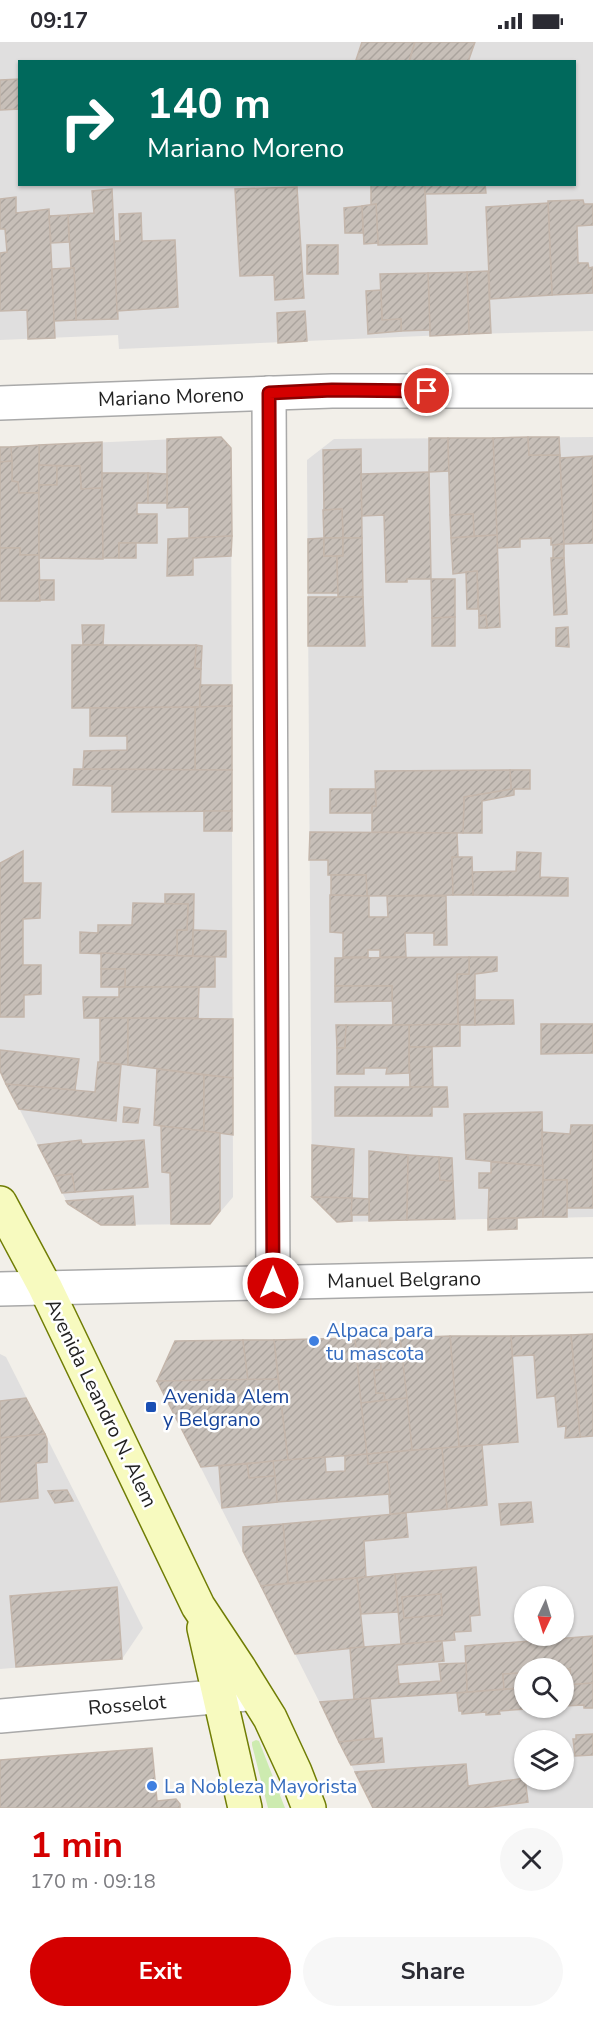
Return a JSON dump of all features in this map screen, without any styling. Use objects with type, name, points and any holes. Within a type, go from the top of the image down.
[{"type":"street","name":"Mariano Moreno","points":[[0,403],[332,390],[593,391]]},
{"type":"street","points":[[269,393],[273,1283]]},
{"type":"street","name":"Avenida Leandro N. Alem","points":[[0,1203],[45,1287],[198,1606],[270,1718],[309,1808]]},
{"type":"street","name":"Manuel Belgrano","points":[[0,1289],[593,1275]]},
{"type":"street","name":"Avenida Leandro N. Alem","points":[[198,1606],[245,1808]]},
{"type":"street","name":"Rosselot","points":[[0,1716],[255,1694]]},
{"type":"shaded area","points":[[0,42],[593,42],[593,331],[119,349],[118,335],[0,340]]},
{"type":"shaded area","points":[[221,437],[231,448],[233,1197],[210,1224],[101,1225],[68,1204],[0,1071],[0,447]]},
{"type":"shaded area","points":[[593,437],[593,1217],[337,1222],[312,1197],[307,460],[334,439]]},
{"type":"shaded area","points":[[593,1334],[593,1808],[373,1808],[157,1381],[175,1341]]},
{"type":"shaded area","points":[[0,1354],[6,1357],[143,1628],[122,1659],[0,1669]]},
{"type":"green space","points":[[259,1741],[285,1808],[268,1808],[252,1745],[252,1742]]},
{"type":"building","points":[[362,42],[415,42],[410,60],[356,60]]},
{"type":"building","points":[[415,42],[475,42],[469,60],[410,60]]},
{"type":"building","points":[[18,79],[18,109],[0,110],[0,80]]},
{"type":"building","points":[[371,186],[425,186],[427,244],[378,245],[376,204],[371,205]]},
{"type":"building","points":[[425,186],[485,186],[486,193],[425,194]]},
{"type":"building","points":[[297,187],[304,298],[275,300],[274,275],[240,276],[235,189]]},
{"type":"building","points":[[112,189],[118,319],[76,320],[74,268],[71,268],[68,215],[94,213],[92,191]]},
{"type":"building","points":[[16,197],[16,213],[49,209],[55,338],[28,339],[27,310],[0,311],[0,253],[7,252],[5,229],[0,229],[0,199]]},
{"type":"building","points":[[583,200],[584,204],[593,204],[593,225],[577,226],[578,263],[588,263],[589,268],[593,267],[593,293],[552,295],[548,201]]},
{"type":"building","points":[[548,203],[552,295],[490,299],[486,207]]},
{"type":"building","points":[[376,204],[378,243],[364,244],[362,206]]},
{"type":"building","points":[[362,206],[363,233],[345,233],[344,208]]},
{"type":"building","points":[[141,213],[142,241],[175,240],[178,307],[117,311],[114,241],[120,241],[119,214]]},
{"type":"building","points":[[68,215],[69,242],[51,243],[49,216]]},
{"type":"building","points":[[307,245],[338,245],[338,274],[307,274]]},
{"type":"building","points":[[74,268],[76,320],[54,321],[52,269]]},
{"type":"building","points":[[488,271],[491,333],[469,334],[467,272]]},
{"type":"building","points":[[467,272],[469,334],[430,336],[428,273]]},
{"type":"building","points":[[428,273],[430,330],[401,331],[401,319],[382,320],[380,274]]},
{"type":"building","points":[[381,290],[382,320],[401,319],[401,331],[368,334],[366,291]]},
{"type":"building","points":[[305,311],[307,341],[278,343],[277,313]]},
{"type":"building","points":[[221,437],[231,448],[232,536],[189,538],[189,507],[167,508],[167,439]]},
{"type":"building","points":[[528,437],[529,455],[560,455],[564,544],[551,545],[551,538],[520,539],[520,547],[497,548],[493,438]]},
{"type":"building","points":[[528,437],[559,437],[560,455],[529,455]]},
{"type":"building","points":[[429,438],[448,438],[449,471],[429,472]]},
{"type":"building","points":[[448,438],[493,438],[497,535],[474,536],[473,514],[450,515]]},
{"type":"building","points":[[102,442],[102,488],[81,489],[80,466],[39,465],[39,445]]},
{"type":"building","points":[[39,445],[39,493],[19,493],[18,482],[12,481],[11,447]]},
{"type":"building","points":[[0,447],[11,447],[12,461],[0,462]]},
{"type":"building","points":[[361,449],[362,538],[343,538],[342,509],[324,510],[323,450]]},
{"type":"building","points":[[593,456],[593,543],[564,544],[560,458]]},
{"type":"building","points":[[12,461],[12,481],[18,482],[19,493],[39,493],[39,555],[20,555],[20,548],[0,548],[0,462]]},
{"type":"building","points":[[39,465],[57,466],[57,485],[39,485]]},
{"type":"building","points":[[57,466],[80,466],[81,489],[102,488],[103,559],[39,558],[39,485],[57,485]]},
{"type":"building","points":[[429,472],[431,579],[386,582],[384,515],[362,516],[361,474]]},
{"type":"building","points":[[102,473],[148,473],[148,503],[137,503],[137,514],[157,514],[157,543],[119,543],[119,558],[103,558]]},
{"type":"building","points":[[148,473],[167,474],[167,503],[148,503]]},
{"type":"building","points":[[342,509],[343,538],[324,538],[323,510]]},
{"type":"building","points":[[473,514],[474,536],[451,538],[450,515]]},
{"type":"building","points":[[497,535],[500,627],[487,628],[486,615],[479,616],[477,571],[453,574],[451,538]]},
{"type":"building","points":[[232,536],[231,556],[193,558],[193,575],[167,576],[168,539]]},
{"type":"building","points":[[324,538],[324,556],[337,556],[338,593],[308,593],[308,539]]},
{"type":"building","points":[[324,538],[343,538],[343,556],[324,556]]},
{"type":"building","points":[[343,538],[362,538],[363,597],[338,597],[337,556],[343,556]]},
{"type":"building","points":[[119,543],[136,543],[136,558],[119,558]]},
{"type":"building","points":[[564,544],[564,558],[553,559],[553,545]]},
{"type":"building","points":[[0,548],[20,548],[20,555],[39,555],[40,601],[0,601]]},
{"type":"building","points":[[551,558],[564,558],[567,614],[554,615]]},
{"type":"building","points":[[477,571],[478,609],[467,609],[466,572]]},
{"type":"building","points":[[431,579],[455,579],[455,617],[432,618]]},
{"type":"building","points":[[39,580],[54,580],[54,600],[40,600]]},
{"type":"building","points":[[308,597],[363,597],[365,646],[308,646]]},
{"type":"building","points":[[486,615],[487,628],[479,628],[479,616]]},
{"type":"building","points":[[455,617],[455,646],[432,646],[432,618]]},
{"type":"building","points":[[82,625],[104,625],[103,645],[83,645]]},
{"type":"building","points":[[568,627],[569,647],[556,646],[556,628]]},
{"type":"building","points":[[72,645],[196,645],[195,668],[201,669],[200,707],[72,708]]},
{"type":"building","points":[[196,645],[202,646],[201,669],[195,668]]},
{"type":"building","points":[[200,685],[232,685],[232,706],[200,707]]},
{"type":"building","points":[[232,706],[232,770],[195,770],[195,707]]},
{"type":"building","points":[[195,707],[195,770],[83,769],[84,751],[127,750],[127,736],[90,736],[90,708]]},
{"type":"building","points":[[74,769],[232,770],[232,811],[112,812],[112,786],[73,785]]},
{"type":"building","points":[[510,770],[530,770],[530,789],[514,789],[514,795],[482,801],[482,833],[463,833],[464,797],[511,789]]},
{"type":"building","points":[[510,770],[511,789],[464,797],[463,833],[372,832],[372,806],[376,806],[375,771]]},
{"type":"building","points":[[330,789],[375,789],[376,806],[372,806],[371,813],[330,813]]},
{"type":"building","points":[[204,811],[232,811],[232,831],[204,831]]},
{"type":"building","points":[[310,832],[457,833],[458,858],[452,857],[453,895],[367,896],[366,875],[328,875],[328,860],[309,860]]},
{"type":"building","points":[[23,851],[23,883],[41,883],[40,918],[23,919],[23,965],[41,965],[41,994],[24,995],[24,1017],[0,1017],[0,863]]},
{"type":"building","points":[[517,852],[541,853],[540,877],[568,878],[568,896],[473,895],[472,872],[516,871]]},
{"type":"building","points":[[452,857],[472,857],[473,895],[453,895]]},
{"type":"building","points":[[331,875],[366,875],[367,896],[331,895]]},
{"type":"building","points":[[165,894],[194,894],[193,956],[177,956],[177,930],[187,930],[188,904],[165,904]]},
{"type":"building","points":[[330,895],[369,896],[369,917],[388,917],[387,896],[446,896],[447,945],[434,945],[434,933],[405,933],[406,957],[380,957],[380,950],[368,950],[368,957],[343,957],[343,933],[330,932]]},
{"type":"building","points":[[133,903],[188,904],[187,930],[177,930],[177,956],[80,953],[80,932],[98,933],[98,925],[132,925]]},
{"type":"building","points":[[193,930],[226,931],[226,957],[193,956]]},
{"type":"building","points":[[101,953],[215,957],[215,987],[125,987],[125,969],[101,969]]},
{"type":"building","points":[[469,957],[497,957],[497,971],[475,974],[475,1025],[458,1025],[457,974],[469,974]]},
{"type":"building","points":[[469,957],[469,974],[457,974],[458,1025],[393,1025],[392,986],[335,986],[335,958]]},
{"type":"building","points":[[101,969],[125,969],[125,987],[101,987]]},
{"type":"building","points":[[335,986],[392,986],[392,1001],[335,1002]]},
{"type":"building","points":[[119,987],[199,987],[198,1018],[84,1018],[83,997],[119,997]]},
{"type":"building","points":[[475,1000],[513,1000],[514,1024],[475,1025]]},
{"type":"building","points":[[100,1018],[128,1018],[128,1065],[100,1062]]},
{"type":"building","points":[[128,1018],[233,1019],[233,1078],[128,1065]]},
{"type":"building","points":[[460,1024],[460,1046],[409,1047],[409,1025]]},
{"type":"building","points":[[541,1024],[593,1024],[593,1053],[541,1054]]},
{"type":"building","points":[[336,1025],[346,1025],[345,1048],[337,1048]]},
{"type":"building","points":[[346,1025],[409,1025],[409,1073],[386,1074],[387,1068],[364,1068],[364,1074],[337,1074],[337,1048],[345,1048]]},
{"type":"building","points":[[409,1047],[432,1047],[433,1087],[410,1087]]},
{"type":"building","points":[[0,1050],[79,1059],[75,1090],[6,1084],[0,1071]]},
{"type":"building","points":[[98,1062],[121,1065],[116,1121],[19,1109],[6,1084],[95,1092]]},
{"type":"building","points":[[157,1069],[204,1075],[204,1131],[154,1125]]},
{"type":"building","points":[[204,1075],[233,1078],[233,1135],[204,1131]]},
{"type":"building","points":[[335,1087],[447,1087],[448,1107],[432,1107],[432,1116],[335,1116]]},
{"type":"building","points":[[124,1107],[140,1109],[138,1123],[123,1122]]},
{"type":"building","points":[[542,1112],[543,1166],[466,1159],[464,1114]]},
{"type":"building","points":[[571,1125],[593,1125],[593,1208],[567,1208],[567,1180],[543,1180],[542,1132],[570,1134]]},
{"type":"building","points":[[161,1126],[220,1133],[220,1211],[210,1224],[171,1224],[170,1173],[162,1172]]},
{"type":"building","points":[[81,1140],[82,1144],[144,1140],[148,1187],[75,1192],[72,1174],[54,1176],[38,1145]]},
{"type":"building","points":[[312,1145],[354,1149],[352,1198],[312,1197]]},
{"type":"building","points":[[369,1151],[408,1155],[407,1220],[369,1221]]},
{"type":"building","points":[[408,1155],[439,1157],[440,1180],[453,1181],[455,1219],[407,1220]]},
{"type":"building","points":[[439,1157],[452,1158],[453,1181],[440,1180]]},
{"type":"building","points":[[491,1162],[543,1166],[543,1217],[488,1219],[489,1188],[479,1188],[479,1173],[491,1173]]},
{"type":"building","points":[[72,1174],[75,1192],[62,1193],[54,1176]]},
{"type":"building","points":[[543,1180],[567,1180],[567,1217],[543,1217]]},
{"type":"building","points":[[133,1196],[135,1225],[101,1225],[66,1201]]},
{"type":"building","points":[[312,1197],[352,1198],[352,1221],[337,1222]]},
{"type":"building","points":[[352,1198],[369,1199],[369,1215],[351,1215]]},
{"type":"building","points":[[517,1218],[517,1229],[488,1230],[488,1219]]},
{"type":"building","points":[[593,1334],[593,1436],[580,1437],[571,1335]]},
{"type":"building","points":[[571,1335],[580,1437],[565,1438],[566,1426],[558,1427],[555,1396],[537,1398],[534,1355],[512,1356],[511,1336]]},
{"type":"building","points":[[450,1336],[511,1336],[518,1442],[459,1447]]},
{"type":"building","points":[[450,1336],[459,1447],[412,1450],[400,1338]]},
{"type":"building","points":[[355,1338],[367,1454],[288,1460],[274,1340]]},
{"type":"building","points":[[355,1338],[380,1338],[381,1370],[374,1370],[376,1393],[384,1393],[385,1400],[361,1403]]},
{"type":"building","points":[[380,1338],[400,1338],[407,1398],[385,1400],[384,1393],[376,1393],[374,1370],[381,1370]]},
{"type":"building","points":[[243,1340],[248,1380],[157,1381],[175,1341]]},
{"type":"building","points":[[243,1340],[274,1340],[278,1379],[248,1380]]},
{"type":"building","points":[[278,1379],[288,1460],[201,1467],[157,1381]]},
{"type":"building","points":[[26,1398],[45,1434],[0,1438],[0,1401]]},
{"type":"building","points":[[407,1398],[412,1450],[367,1454],[361,1403]]},
{"type":"building","points":[[45,1434],[47,1462],[36,1463],[38,1498],[0,1502],[0,1438]]},
{"type":"building","points":[[482,1445],[487,1505],[447,1509],[442,1448]]},
{"type":"building","points":[[442,1448],[447,1509],[390,1514],[387,1462],[368,1464],[367,1454]]},
{"type":"building","points":[[367,1454],[368,1464],[387,1462],[390,1494],[277,1502],[273,1461],[325,1457],[326,1472],[345,1471],[345,1456]]},
{"type":"building","points":[[273,1461],[275,1476],[249,1478],[247,1464]]},
{"type":"building","points":[[247,1464],[249,1478],[275,1476],[277,1502],[222,1508],[219,1466]]},
{"type":"building","points":[[67,1490],[73,1501],[55,1503],[48,1491]]},
{"type":"building","points":[[531,1502],[533,1522],[501,1525],[499,1504]]},
{"type":"building","points":[[406,1513],[408,1537],[364,1541],[366,1577],[288,1583],[283,1524]]},
{"type":"building","points":[[283,1524],[288,1583],[261,1586],[243,1551],[243,1527]]},
{"type":"building","points":[[476,1567],[480,1615],[470,1616],[471,1631],[454,1632],[455,1640],[401,1644],[395,1574]],"holes":[[[441,1594],[442,1615],[404,1618],[402,1597]]]},
{"type":"building","points":[[395,1574],[398,1612],[361,1614],[357,1578]]},
{"type":"building","points":[[357,1578],[364,1647],[295,1654],[261,1586]]},
{"type":"building","points":[[117,1587],[122,1659],[16,1667],[10,1596]]},
{"type":"building","points":[[441,1594],[442,1615],[404,1618],[402,1597]]},
{"type":"building","points":[[593,1636],[593,1683],[574,1685],[574,1658],[514,1658],[514,1674],[503,1674],[504,1689],[467,1692],[465,1646],[514,1642],[514,1646],[574,1646],[574,1637]]},
{"type":"building","points":[[442,1641],[444,1661],[397,1665],[399,1684],[441,1681],[439,1664],[466,1663],[467,1692],[354,1700],[350,1648]]},
{"type":"building","points":[[503,1674],[514,1674],[514,1689],[504,1689]]},
{"type":"building","points":[[593,1683],[593,1708],[584,1708],[584,1705],[574,1706],[574,1684]]},
{"type":"building","points":[[514,1689],[514,1710],[499,1711],[500,1714],[486,1715],[486,1712],[462,1714],[462,1711],[459,1711],[457,1693]]},
{"type":"building","points":[[370,1698],[374,1738],[339,1742],[320,1702]]},
{"type":"building","points":[[593,1734],[593,1755],[575,1756],[574,1739],[576,1735]]},
{"type":"building","points":[[382,1738],[384,1762],[351,1765],[339,1742]]},
{"type":"building","points":[[152,1748],[157,1801],[176,1799],[180,1808],[0,1808],[0,1760]]},
{"type":"building","points":[[466,1764],[468,1786],[514,1780],[514,1790],[526,1790],[528,1802],[483,1808],[373,1808],[355,1772]]},
{"type":"place","name":"Alpaca para tu mascota","points":[[314,1341]]},
{"type":"place","name":"Avenida Alem y Belgrano","points":[[151,1407]]},
{"type":"place","name":"La Nobleza Mayorista","points":[[152,1786]]},
{"type":"route","points":[[273,1283],[269,393],[332,390],[427,391]]}]
